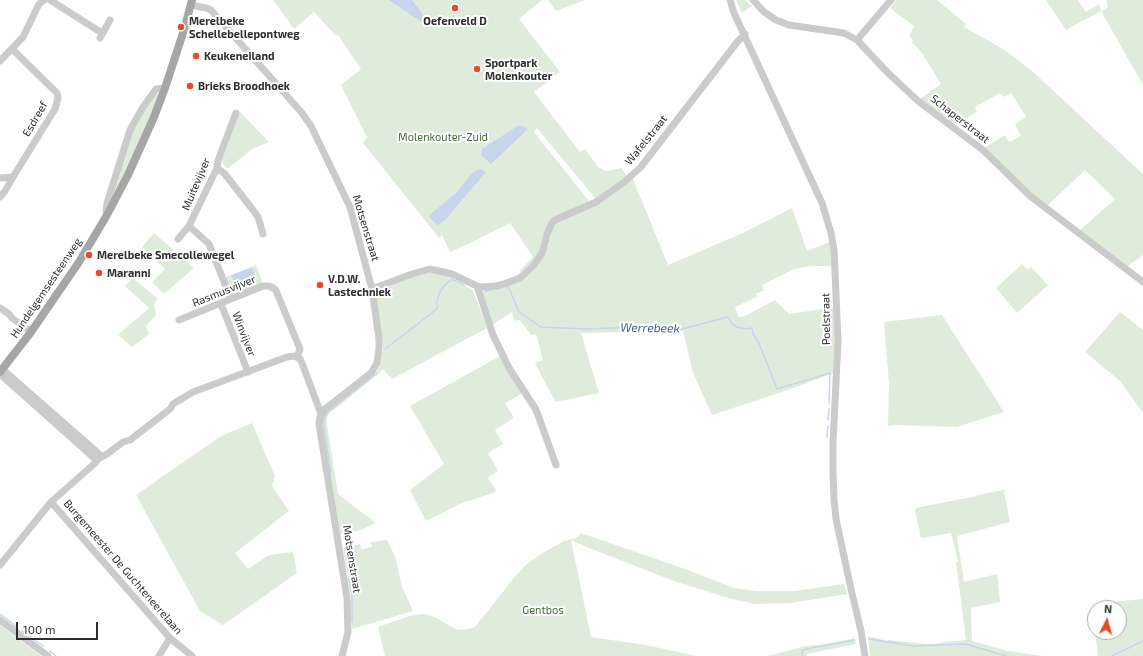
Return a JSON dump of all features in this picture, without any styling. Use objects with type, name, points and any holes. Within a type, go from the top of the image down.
[{"type":"main road","name":"Hundelgemsesteenweg","points":[[1,372],[31,332],[79,262],[107,215],[128,175],[142,147],[165,88],[191,2]]},
{"type":"street","points":[[0,61],[23,37],[39,4],[44,0]]},
{"type":"street","points":[[50,0],[101,35],[110,20]]},
{"type":"street","name":"Poelstraat","points":[[730,0],[734,13],[822,202],[831,232],[835,257],[838,341],[833,451],[834,499],[836,519],[861,631],[865,656]]},
{"type":"street","name":"Schaperstraat","points":[[753,0],[764,12],[776,20],[789,25],[844,33],[857,40],[887,72],[918,101],[983,150],[1030,196],[1143,282]]},
{"type":"street","points":[[857,40],[891,0]]},
{"type":"street","name":"Motsenstraat","points":[[191,2],[211,10],[302,113],[308,122],[350,207],[372,289],[379,339],[377,363],[371,373],[325,409],[321,414],[320,424],[347,598],[348,632],[342,656]]},
{"type":"street","name":"Wafelstraat","points":[[372,289],[412,274],[430,270],[452,274],[477,286],[486,287],[512,282],[520,278],[534,265],[542,253],[547,234],[552,223],[555,220],[596,202],[623,183],[640,168],[745,34]]},
{"type":"street","name":"Esdreef","points":[[12,49],[57,93],[58,98],[55,109],[13,177]]},
{"type":"street","name":"Hundelgemsesteenweg","points":[[107,215],[107,203],[130,130],[143,107],[156,89],[165,88]]},
{"type":"street","name":"Muitevijver","points":[[178,239],[189,226],[217,168],[218,161],[236,113]]},
{"type":"street","points":[[217,168],[224,173],[254,210],[258,217],[263,234]]},
{"type":"street","points":[[0,178],[13,177]]},
{"type":"street","points":[[0,197],[13,177]]},
{"type":"street","points":[[189,226],[209,244],[232,299]]},
{"type":"street","name":"Rasmusvijver","points":[[179,320],[263,286],[269,286],[275,289],[300,350],[297,357]]},
{"type":"street","points":[[477,286],[493,335],[509,368],[535,408],[556,466]]},
{"type":"street","name":"Winvijver","points":[[221,304],[248,372]]},
{"type":"street","points":[[0,308],[31,332]]},
{"type":"street","name":"Burgemeester De Guchteneerelaan","points":[[192,656],[170,638],[51,502],[98,459],[123,442],[130,440],[170,409],[173,404],[185,396],[287,357],[297,357]]},
{"type":"street","points":[[297,357],[302,363],[321,414]]},
{"type":"street","points":[[1,372],[78,440],[98,454],[98,459]]},
{"type":"street","points":[[0,565],[51,502]]},
{"type":"street","points":[[0,620],[48,656]]},
{"type":"street","points":[[159,656],[170,638]]},
{"type":"green space","name":"Molenkouter-Zuid","points":[[273,0],[542,0],[519,19],[560,72],[534,92],[580,152],[585,149],[598,167],[606,171],[622,168],[627,177],[596,199],[537,128],[534,132],[589,201],[557,217],[536,259],[521,272],[519,271],[533,257],[510,223],[450,252],[442,235],[439,238],[363,143],[367,137],[341,85],[361,69],[338,35],[336,36],[314,12],[294,29]]},
{"type":"green space","points":[[548,0],[585,0],[556,11]]},
{"type":"green space","points":[[736,0],[745,0],[752,6],[742,13]]},
{"type":"green space","points":[[896,0],[937,0],[966,24],[964,27],[1003,49],[1031,70],[1143,174],[1143,255],[1128,266],[1080,230],[1115,199],[1085,170],[1047,206],[1028,191],[984,148],[1005,135],[1009,142],[1021,136],[1015,124],[1026,117],[1011,93],[1003,97],[1000,93],[975,107],[977,112],[952,125],[920,99],[941,84],[922,53],[912,42],[913,40],[909,36],[914,26],[890,8]]},
{"type":"green space","points":[[1046,0],[1078,0],[1086,12],[1099,4],[1101,11],[1066,30]]},
{"type":"green space","points":[[1106,0],[1143,0],[1143,85],[1101,11],[1108,7]]},
{"type":"green space","points":[[157,93],[159,96],[140,143],[115,191],[114,190],[129,139],[139,117]]},
{"type":"green space","points":[[240,112],[269,142],[254,148],[227,169],[222,160]]},
{"type":"green space","points":[[633,179],[668,265],[743,233],[792,208],[807,251],[832,241],[833,267],[811,266],[794,269],[762,285],[764,290],[756,294],[757,297],[735,307],[739,317],[745,316],[775,300],[789,314],[835,307],[834,373],[712,415],[693,373],[683,331],[581,333],[599,393],[556,402],[535,363],[543,360],[536,334],[531,335],[520,320],[514,321],[512,312],[492,325],[482,292],[514,283],[546,250],[549,244],[549,235],[552,228],[558,222],[610,196]]},
{"type":"green space","points":[[154,233],[194,268],[164,294],[152,282],[165,269],[142,247]]},
{"type":"green space","points":[[1022,264],[1028,270],[1031,267],[1048,285],[1017,313],[996,288]]},
{"type":"green space","points":[[256,265],[263,284],[236,295],[231,293],[225,278],[231,275],[236,287],[253,280],[251,267]]},
{"type":"green space","points":[[433,272],[449,277],[473,290],[487,328],[392,379],[383,369],[327,417],[338,494],[376,523],[361,530],[340,534],[322,424],[323,419],[327,412],[375,374],[380,366],[383,348],[376,296],[378,291],[415,276]]},
{"type":"green space","points":[[133,278],[158,299],[154,304],[156,315],[146,326],[149,334],[132,347],[118,335],[149,308],[125,286]]},
{"type":"green space","points":[[1120,312],[1143,330],[1143,413],[1120,381],[1085,352]]},
{"type":"green space","points":[[942,315],[1004,412],[957,427],[888,426],[889,383],[884,322]]},
{"type":"green space","points":[[500,356],[523,393],[505,403],[514,418],[495,430],[503,444],[488,453],[498,471],[488,478],[496,492],[462,503],[426,521],[410,490],[444,464],[410,406]]},
{"type":"green space","points":[[252,423],[275,476],[272,486],[289,511],[235,553],[248,569],[269,555],[293,552],[297,573],[223,625],[200,611],[136,495],[221,436]]},
{"type":"green space","points":[[1005,490],[1004,492],[1010,522],[957,536],[964,582],[997,574],[998,581],[1000,602],[971,608],[972,641],[1008,651],[1043,656],[870,656],[868,636],[887,641],[926,644],[966,640],[956,562],[958,561],[951,533],[921,538],[915,510],[916,508]]},
{"type":"green space","name":"Gentbos","points":[[581,533],[685,569],[734,588],[756,591],[795,591],[844,584],[847,594],[791,603],[755,604],[728,598],[674,581],[571,540],[591,637],[646,645],[696,656],[385,656],[378,627],[409,616],[422,614],[429,615],[459,630],[475,627],[517,574],[527,564],[544,552],[564,541],[577,538]]},
{"type":"green space","points":[[387,540],[395,556],[402,587],[413,611],[352,629],[351,598],[343,548],[360,544],[361,549],[372,547],[371,542]]},
{"type":"green space","points":[[1143,599],[1143,656],[1098,656],[1096,640],[1127,640],[1127,601]]},
{"type":"green space","points":[[0,625],[41,656],[0,656]]},
{"type":"green space","points":[[855,638],[856,644],[807,654],[807,656],[768,656],[805,646],[826,644]]},
{"type":"water","points":[[389,0],[412,0],[429,23],[426,25]]},
{"type":"water","points":[[519,125],[528,129],[491,164],[481,155],[482,149]]},
{"type":"water","points":[[480,169],[486,172],[445,220],[438,225],[429,217],[456,193],[472,173]]},
{"type":"water","points":[[252,267],[256,278],[254,280],[253,277],[253,280],[236,287],[231,275]]},
{"type":"waterway","name":"Werrebeek","points":[[385,349],[437,309],[437,300],[440,292],[452,279],[464,285]]},
{"type":"waterway","name":"Werrebeek","points":[[506,287],[508,286],[519,312],[541,327],[584,329],[643,327],[678,330],[728,317],[732,324],[737,327],[746,329],[752,328],[753,334],[759,343],[777,389],[830,373],[829,403]]},
{"type":"waterway","name":"Werrebeek","points":[[485,291],[491,290]]},
{"type":"waterway","name":"Werrebeek","points":[[331,473],[324,426],[326,415],[377,373]]},
{"type":"waterway","name":"Werrebeek","points":[[828,420],[829,409]]},
{"type":"waterway","name":"Werrebeek","points":[[827,437],[828,426]]},
{"type":"waterway","name":"Werrebeek","points":[[349,578],[352,597],[352,622]]},
{"type":"waterway","points":[[0,614],[17,627]]},
{"type":"waterway","points":[[22,631],[43,646]]},
{"type":"waterway","points":[[870,639],[913,646],[966,644],[1006,656]]},
{"type":"waterway","points":[[802,656],[802,650],[854,640]]},
{"type":"waterway","points":[[1112,656],[1143,641]]},
{"type":"waterway","points":[[50,651],[56,656]]},
{"type":"place","name":"Oefenveld D","points":[[455,8]]},
{"type":"place","name":"Merelbeke Schellebellepontweg","points":[[181,27]]},
{"type":"place","name":"Keukeneiland","points":[[196,56]]},
{"type":"place","name":"Sportpark Molenkouter","points":[[477,69]]},
{"type":"place","name":"Brieks Broodhoek","points":[[190,86]]},
{"type":"place","name":"Merelbeke Smecollewegel","points":[[89,255]]},
{"type":"place","name":"Maranni","points":[[99,273]]},
{"type":"place","name":"V.D.W. Lastechniek","points":[[320,285]]}]
